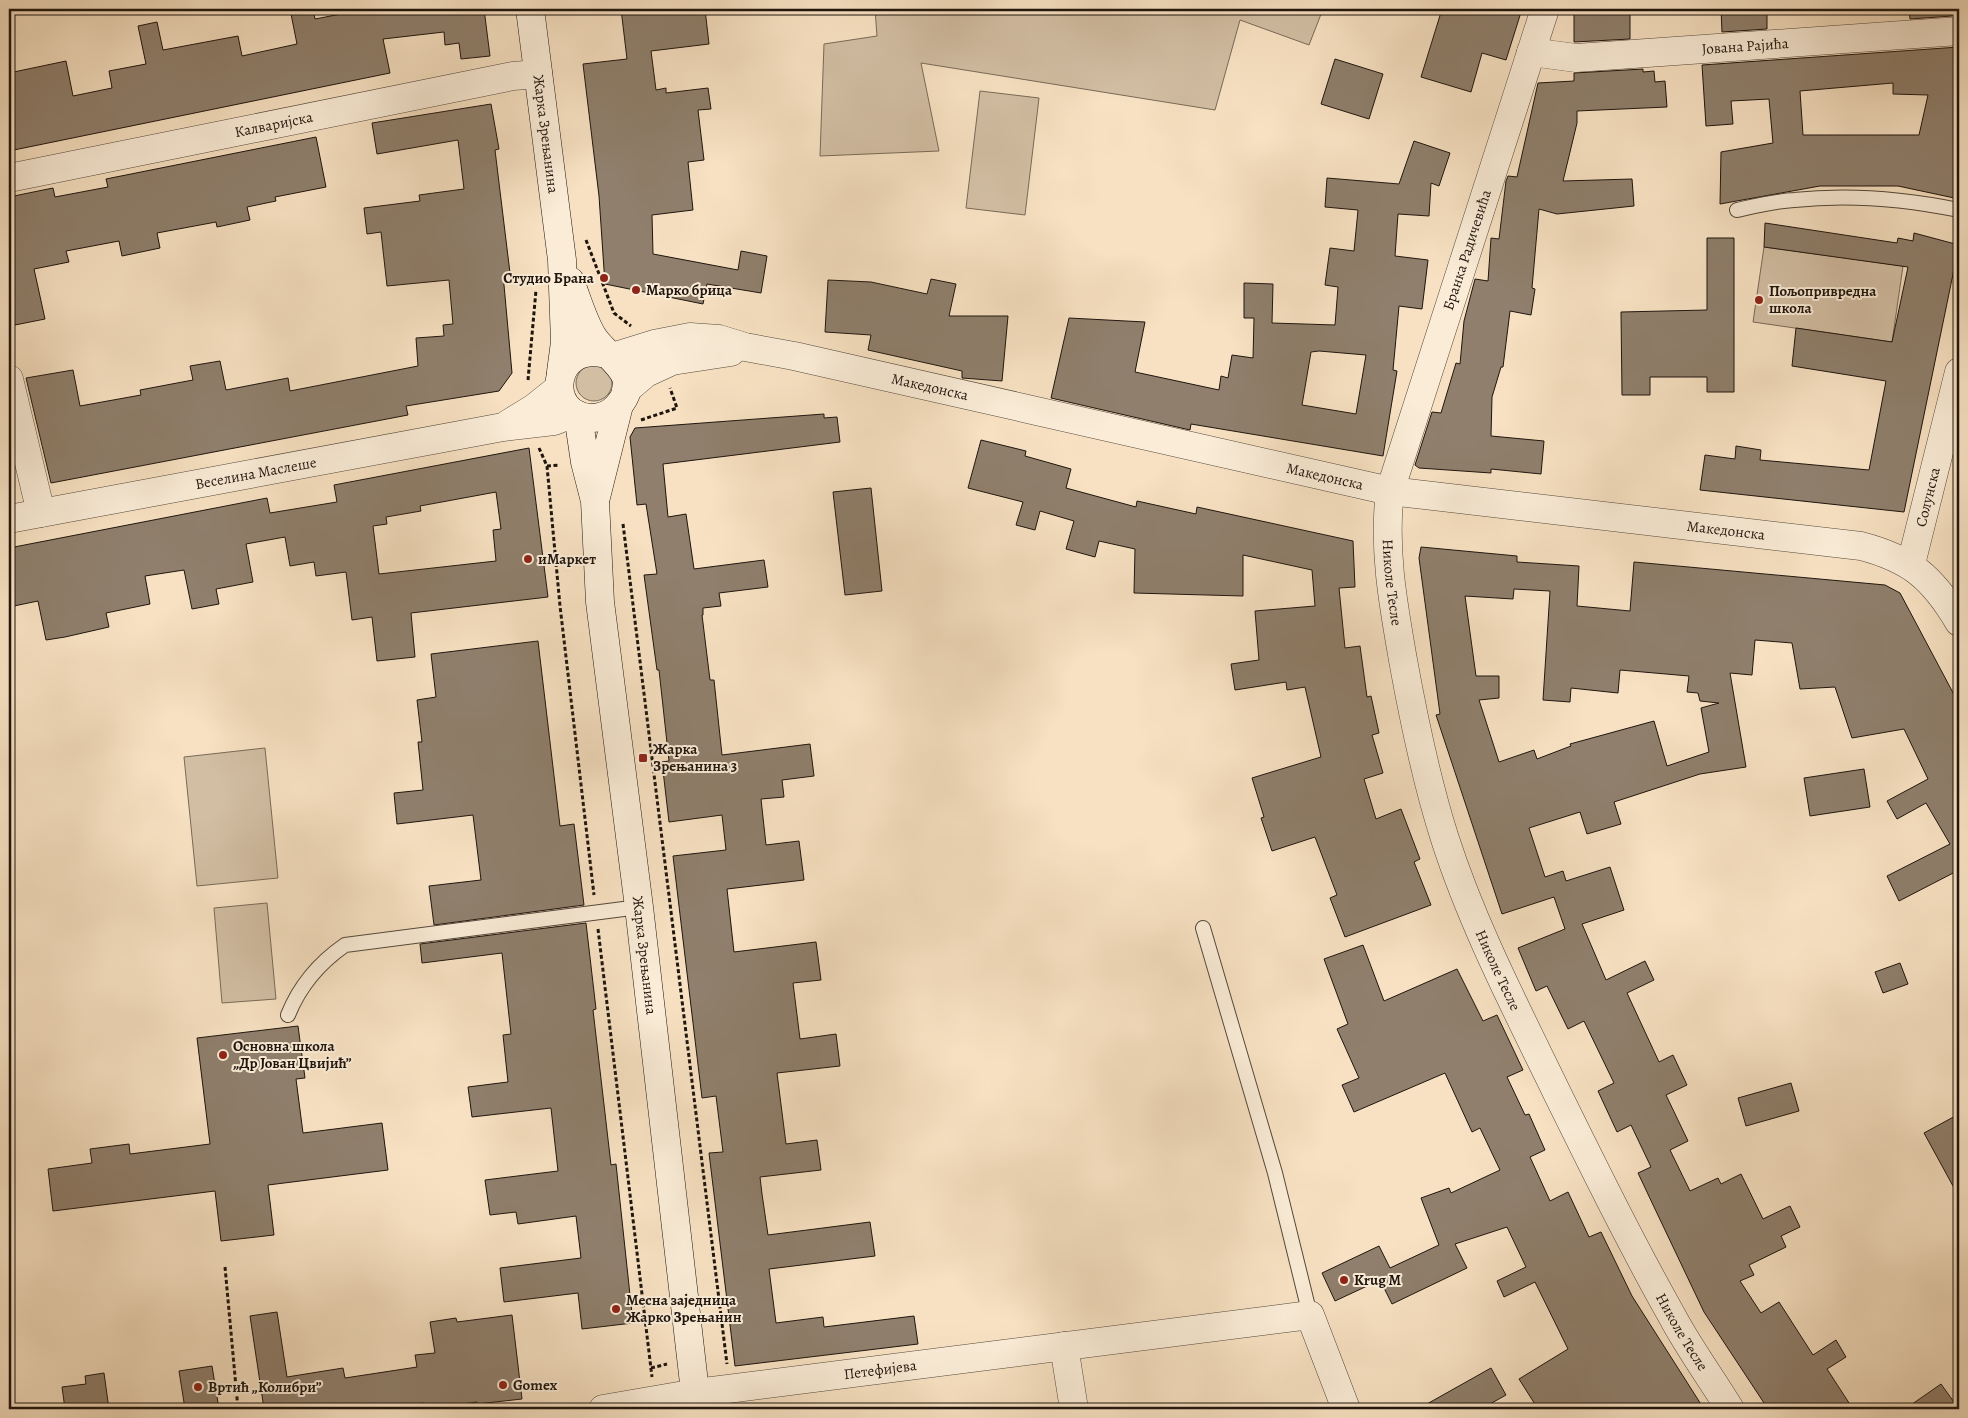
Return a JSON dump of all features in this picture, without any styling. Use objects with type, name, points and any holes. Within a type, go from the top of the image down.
[{"type":"street","name":"Жарка Зрењанина","points":[[530,9],[562,260],[565,342],[560,380],[561,398],[576,414],[595,501],[600,602],[639,907],[696,1401]]},
{"type":"street","name":"Бранка Радичевића","points":[[1390,492],[1427,369],[1545,9]]},
{"type":"street","name":"Јована Рајића","points":[[1532,52],[1576,58],[1959,31]]},
{"type":"street","name":"Калваријска","points":[[9,178],[513,76],[538,74]]},
{"type":"street","name":"Жарка Зрењанина","points":[[562,260],[592,337],[624,372],[627,406],[595,501]]},
{"type":"street","name":"Македонска","points":[[609,356],[658,354],[686,357],[727,354],[744,347],[794,356],[1390,492],[1852,545],[1876,550],[1910,564],[1933,583],[1959,622]]},
{"type":"street","points":[[560,380],[575,356],[596,351],[609,356]]},
{"type":"street","name":"Македонска","points":[[627,406],[637,379],[658,354]]},
{"type":"street","name":"Солунска","points":[[1910,564],[1959,372]]},
{"type":"street","points":[[9,379],[41,513]]},
{"type":"street","name":"Веселина Маслеше","points":[[503,427],[534,408],[560,380]]},
{"type":"street","points":[[576,414],[596,418],[627,406]]},
{"type":"street","name":"Веселина Маслеше","points":[[9,520],[503,427],[554,421],[576,414]]},
{"type":"street","name":"Николе Тесле","points":[[1390,492],[1386,524],[1387,554],[1395,614],[1428,787],[1445,842],[1490,954],[1623,1225],[1672,1318],[1730,1409]]},
{"type":"street","points":[[1310,1315],[1346,1409]]},
{"type":"street","name":"Петефијева","points":[[603,1409],[656,1401],[696,1401],[730,1389],[1310,1315]]},
{"type":"street","points":[[1064,1346],[1074,1409]]},
{"type":"lane","points":[[1737,210],[1793,200],[1859,197],[1929,203],[1959,210]]},
{"type":"lane","points":[[288,1015],[295,998],[310,975],[326,957],[345,944],[639,907]]},
{"type":"lane","points":[[1203,928],[1275,1173],[1310,1315]]},
{"type":"path","points":[[585,230],[586,240],[614,313],[658,354],[677,408],[627,406]]},
{"type":"path","points":[[528,385],[536,287]]},
{"type":"path","points":[[503,427],[510,438],[539,448],[547,466],[560,606],[656,1401]]},
{"type":"path","points":[[623,522],[730,1389]]},
{"type":"path","points":[[225,1267],[238,1409]]},
{"type":"shaded area","points":[[875,9],[1323,9],[1309,45],[1240,20],[1215,110],[921,63],[939,151],[820,156],[824,44],[877,36]]},
{"type":"shaded area","points":[[980,91],[1039,98],[1025,215],[966,208]]},
{"type":"shaded area","points":[[1764,247],[1903,266],[1892,342],[1753,322]]},
{"type":"shaded area","points":[[594,365],[606,371],[612,383],[606,395],[594,401],[582,395],[576,383],[582,371]]},
{"type":"shaded area","points":[[265,748],[278,878],[197,886],[184,757]]},
{"type":"shaded area","points":[[267,903],[276,999],[222,1003],[214,908]]},
{"type":"building","points":[[290,9],[313,9],[315,19],[367,9],[484,9],[490,56],[461,59],[459,43],[445,45],[444,32],[383,39],[390,73],[9,151],[9,73],[66,61],[73,96],[112,88],[109,71],[146,64],[138,26],[157,22],[163,50],[238,36],[242,56],[297,44]]},
{"type":"building","points":[[621,9],[705,9],[709,44],[651,51],[656,90],[666,88],[666,93],[708,88],[711,109],[698,110],[704,160],[688,162],[693,210],[652,215],[653,254],[738,270],[741,251],[767,256],[761,293],[707,284],[703,304],[605,284],[599,196],[583,64],[627,59]]},
{"type":"building","points":[[1442,9],[1522,9],[1506,60],[1482,53],[1471,92],[1421,77]]},
{"type":"building","points":[[1574,9],[1630,9],[1630,39],[1574,42]]},
{"type":"building","points":[[1721,9],[1767,9],[1767,29],[1722,32]]},
{"type":"building","points":[[1909,9],[1952,9],[1952,16],[1910,19]]},
{"type":"building","points":[[1959,47],[1959,199],[1898,186],[1820,186],[1720,204],[1721,152],[1773,143],[1769,99],[1731,101],[1733,124],[1706,126],[1702,65]],"holes":[[[1893,83],[1893,94],[1928,95],[1919,135],[1803,135],[1800,91]]]},
{"type":"building","points":[[1335,59],[1383,74],[1369,119],[1321,104]]},
{"type":"building","points":[[1643,69],[1643,72],[1654,71],[1655,82],[1665,81],[1667,107],[1577,111],[1577,123],[1563,181],[1632,179],[1634,206],[1557,214],[1539,209],[1532,288],[1535,289],[1531,315],[1510,311],[1503,367],[1501,367],[1492,397],[1491,436],[1544,441],[1541,474],[1491,469],[1491,473],[1419,468],[1415,465],[1432,412],[1441,413],[1456,363],[1460,364],[1464,321],[1475,279],[1488,281],[1491,238],[1499,239],[1506,181],[1508,176],[1517,177],[1538,83],[1574,81],[1574,73]]},
{"type":"building","points":[[491,104],[499,149],[495,150],[510,273],[503,274],[512,373],[499,391],[406,406],[408,415],[51,483],[26,378],[73,370],[80,406],[141,395],[140,390],[193,380],[190,366],[220,361],[226,390],[288,378],[290,391],[418,366],[416,338],[444,336],[443,325],[453,324],[449,280],[387,286],[381,232],[367,234],[364,208],[420,201],[419,195],[464,189],[458,140],[377,154],[372,123]]},
{"type":"building","points":[[316,137],[326,187],[275,197],[276,201],[247,207],[250,220],[217,227],[216,222],[157,233],[160,248],[122,256],[119,241],[66,251],[69,262],[34,269],[45,319],[15,325],[9,297],[9,197],[53,188],[55,197],[108,187],[106,179]]},
{"type":"building","points":[[1414,141],[1450,153],[1439,186],[1431,183],[1429,216],[1398,214],[1395,256],[1428,260],[1422,309],[1399,306],[1393,370],[1397,371],[1383,456],[1191,424],[1190,430],[1051,398],[1069,318],[1145,322],[1135,372],[1219,390],[1221,376],[1228,378],[1232,355],[1253,358],[1254,318],[1244,318],[1244,283],[1273,284],[1272,323],[1335,325],[1338,287],[1325,285],[1330,248],[1354,251],[1358,210],[1325,207],[1327,178],[1399,184]],"holes":[[[1311,352],[1366,355],[1356,414],[1302,405]]]},
{"type":"building","points":[[1765,223],[1897,243],[1898,238],[1913,241],[1914,233],[1959,245],[1904,512],[1700,490],[1705,455],[1735,459],[1736,446],[1761,450],[1760,460],[1869,470],[1886,381],[1792,366],[1796,328],[1892,342],[1908,267],[1764,247]]},
{"type":"building","points":[[1707,238],[1734,238],[1734,392],[1707,392],[1707,377],[1650,377],[1650,395],[1622,395],[1621,312],[1707,310]]},
{"type":"building","points":[[931,279],[956,284],[949,316],[1008,316],[1002,381],[962,378],[962,371],[868,350],[871,335],[825,332],[828,280],[871,282],[927,294]]},
{"type":"building","points":[[824,414],[824,418],[837,417],[840,442],[663,464],[668,517],[686,514],[694,569],[764,560],[768,587],[719,593],[721,606],[703,608],[702,615],[710,680],[714,680],[722,755],[810,744],[814,776],[782,780],[784,797],[761,799],[766,845],[799,841],[804,880],[727,889],[734,952],[816,942],[821,980],[793,983],[800,1039],[836,1034],[840,1066],[777,1073],[786,1144],[817,1140],[821,1170],[760,1177],[762,1194],[768,1235],[870,1222],[875,1256],[769,1269],[776,1323],[823,1317],[824,1327],[914,1316],[918,1344],[735,1366],[709,1153],[723,1152],[716,1096],[702,1098],[673,856],[726,850],[722,815],[669,822],[662,762],[669,761],[659,670],[657,670],[644,575],[657,574],[646,504],[637,505],[630,437],[635,428]]},
{"type":"building","points":[[981,440],[1026,451],[1025,456],[1071,469],[1066,488],[1136,507],[1137,501],[1196,514],[1197,507],[1353,541],[1355,587],[1339,588],[1345,648],[1360,646],[1367,697],[1371,696],[1379,733],[1372,735],[1383,773],[1364,779],[1376,819],[1401,809],[1420,859],[1414,862],[1431,905],[1345,937],[1330,898],[1337,895],[1315,837],[1272,851],[1261,818],[1264,817],[1252,778],[1321,757],[1305,687],[1287,690],[1286,682],[1235,690],[1231,664],[1259,660],[1255,611],[1315,606],[1312,570],[1243,555],[1243,596],[1134,593],[1135,549],[1099,541],[1095,557],[1066,549],[1074,521],[1040,511],[1035,530],[1016,525],[1023,502],[968,488]]},
{"type":"building","points":[[529,448],[548,597],[411,613],[415,657],[377,661],[372,617],[352,620],[346,572],[316,576],[314,562],[290,566],[285,537],[246,544],[253,582],[216,589],[219,604],[192,609],[184,570],[145,576],[150,604],[106,613],[109,627],[65,637],[46,640],[38,601],[9,607],[9,548],[267,498],[270,513],[337,502],[334,485]],"holes":[[[496,492],[501,529],[493,530],[496,561],[379,574],[373,526],[387,524],[386,517],[421,511],[420,506]]]},
{"type":"building","points":[[871,488],[882,591],[845,595],[833,492]]},
{"type":"building","points":[[1421,547],[1517,556],[1517,562],[1579,566],[1577,606],[1630,611],[1634,562],[1885,585],[1900,593],[1959,704],[1959,870],[1899,901],[1887,876],[1950,844],[1926,803],[1897,819],[1887,801],[1928,779],[1904,729],[1852,738],[1835,687],[1800,689],[1792,643],[1755,640],[1752,675],[1730,673],[1746,767],[1700,774],[1614,802],[1621,824],[1587,834],[1580,812],[1529,828],[1545,877],[1563,871],[1566,881],[1610,867],[1624,910],[1582,924],[1606,980],[1645,961],[1654,980],[1627,993],[1659,1062],[1673,1055],[1687,1085],[1666,1095],[1688,1141],[1670,1150],[1690,1191],[1718,1178],[1721,1184],[1741,1174],[1763,1219],[1790,1206],[1800,1227],[1781,1236],[1786,1247],[1749,1265],[1754,1275],[1740,1281],[1761,1313],[1779,1302],[1813,1355],[1836,1340],[1846,1357],[1827,1369],[1853,1409],[1768,1409],[1704,1312],[1638,1173],[1651,1167],[1631,1125],[1617,1132],[1598,1091],[1614,1083],[1584,1021],[1568,1029],[1547,986],[1536,991],[1518,948],[1565,929],[1554,897],[1502,914],[1436,715],[1440,714],[1419,558]],"holes":[[[1514,589],[1550,591],[1543,700],[1570,702],[1571,688],[1618,693],[1620,670],[1689,676],[1687,692],[1698,693],[1700,701],[1719,703],[1701,708],[1709,752],[1667,766],[1654,721],[1570,744],[1571,746],[1537,759],[1534,750],[1499,762],[1479,700],[1499,698],[1499,676],[1476,676],[1465,596],[1513,599]]]},
{"type":"building","points":[[538,641],[560,826],[574,824],[584,905],[434,925],[429,886],[481,880],[473,815],[397,824],[394,793],[423,790],[418,742],[422,742],[417,700],[436,697],[431,654]]},
{"type":"building","points":[[1864,769],[1870,807],[1810,816],[1804,778]]},
{"type":"building","points":[[586,923],[596,1009],[593,1010],[611,1165],[616,1164],[633,1323],[582,1329],[578,1293],[504,1302],[500,1268],[581,1258],[576,1216],[518,1224],[516,1212],[490,1215],[485,1180],[558,1171],[551,1108],[472,1117],[468,1087],[508,1082],[503,1035],[511,1034],[502,953],[422,963],[420,944]]},
{"type":"building","points":[[1363,945],[1384,1001],[1457,969],[1483,1021],[1497,1015],[1523,1070],[1507,1077],[1525,1115],[1529,1114],[1545,1150],[1530,1157],[1550,1201],[1568,1192],[1589,1237],[1601,1232],[1632,1296],[1704,1409],[1538,1409],[1519,1379],[1568,1349],[1535,1282],[1504,1297],[1497,1281],[1526,1267],[1507,1227],[1455,1244],[1467,1268],[1392,1304],[1380,1280],[1335,1301],[1322,1273],[1379,1246],[1390,1268],[1439,1245],[1421,1198],[1449,1188],[1451,1193],[1500,1170],[1480,1128],[1472,1132],[1445,1073],[1354,1112],[1342,1085],[1359,1078],[1337,1029],[1348,1024],[1324,959]]},
{"type":"building","points":[[1900,963],[1908,984],[1883,993],[1875,972]]},
{"type":"building","points":[[298,1026],[305,1078],[296,1079],[303,1133],[382,1123],[388,1170],[268,1185],[274,1235],[221,1241],[215,1191],[53,1211],[48,1169],[92,1163],[90,1149],[129,1144],[130,1154],[210,1144],[197,1038]]},
{"type":"building","points":[[1791,1083],[1799,1111],[1746,1126],[1738,1098]]},
{"type":"building","points":[[1959,1114],[1959,1197],[1924,1133]]},
{"type":"building","points":[[277,1312],[287,1377],[343,1368],[345,1378],[417,1367],[415,1355],[435,1353],[430,1322],[456,1318],[457,1322],[512,1315],[522,1399],[477,1404],[477,1402],[426,1409],[424,1409],[423,1403],[380,1409],[264,1409],[250,1316]]},
{"type":"building","name":"Вртић „Колибри”","points":[[212,1366],[219,1409],[185,1409],[179,1371]]},
{"type":"building","points":[[1491,1368],[1506,1395],[1481,1409],[1418,1409]]},
{"type":"building","points":[[104,1373],[109,1409],[65,1409],[62,1387],[86,1384],[85,1376]]},
{"type":"building","points":[[1941,1384],[1959,1409],[1905,1409]]},
{"type":"place","name":"Студио Брана","points":[[604,278]]},
{"type":"place","name":"Марко брица","points":[[636,290]]},
{"type":"place","name":"Пољопривредна школа","points":[[1759,300]]},
{"type":"place","name":"иМаркет","points":[[528,559]]},
{"type":"place","name":"Жарка Зрењанина 3","points":[[643,758]]},
{"type":"place","name":"Основна школа „Др Јован Цвијић”","points":[[223,1055]]},
{"type":"place","name":"Krug M","points":[[1344,1280]]},
{"type":"place","name":"Месна заједница Жарко Зрењанин","points":[[616,1309]]},
{"type":"place","name":"Gomex","points":[[503,1385]]},
{"type":"place","name":"Вртић „Колибри”","points":[[198,1387]]}]
